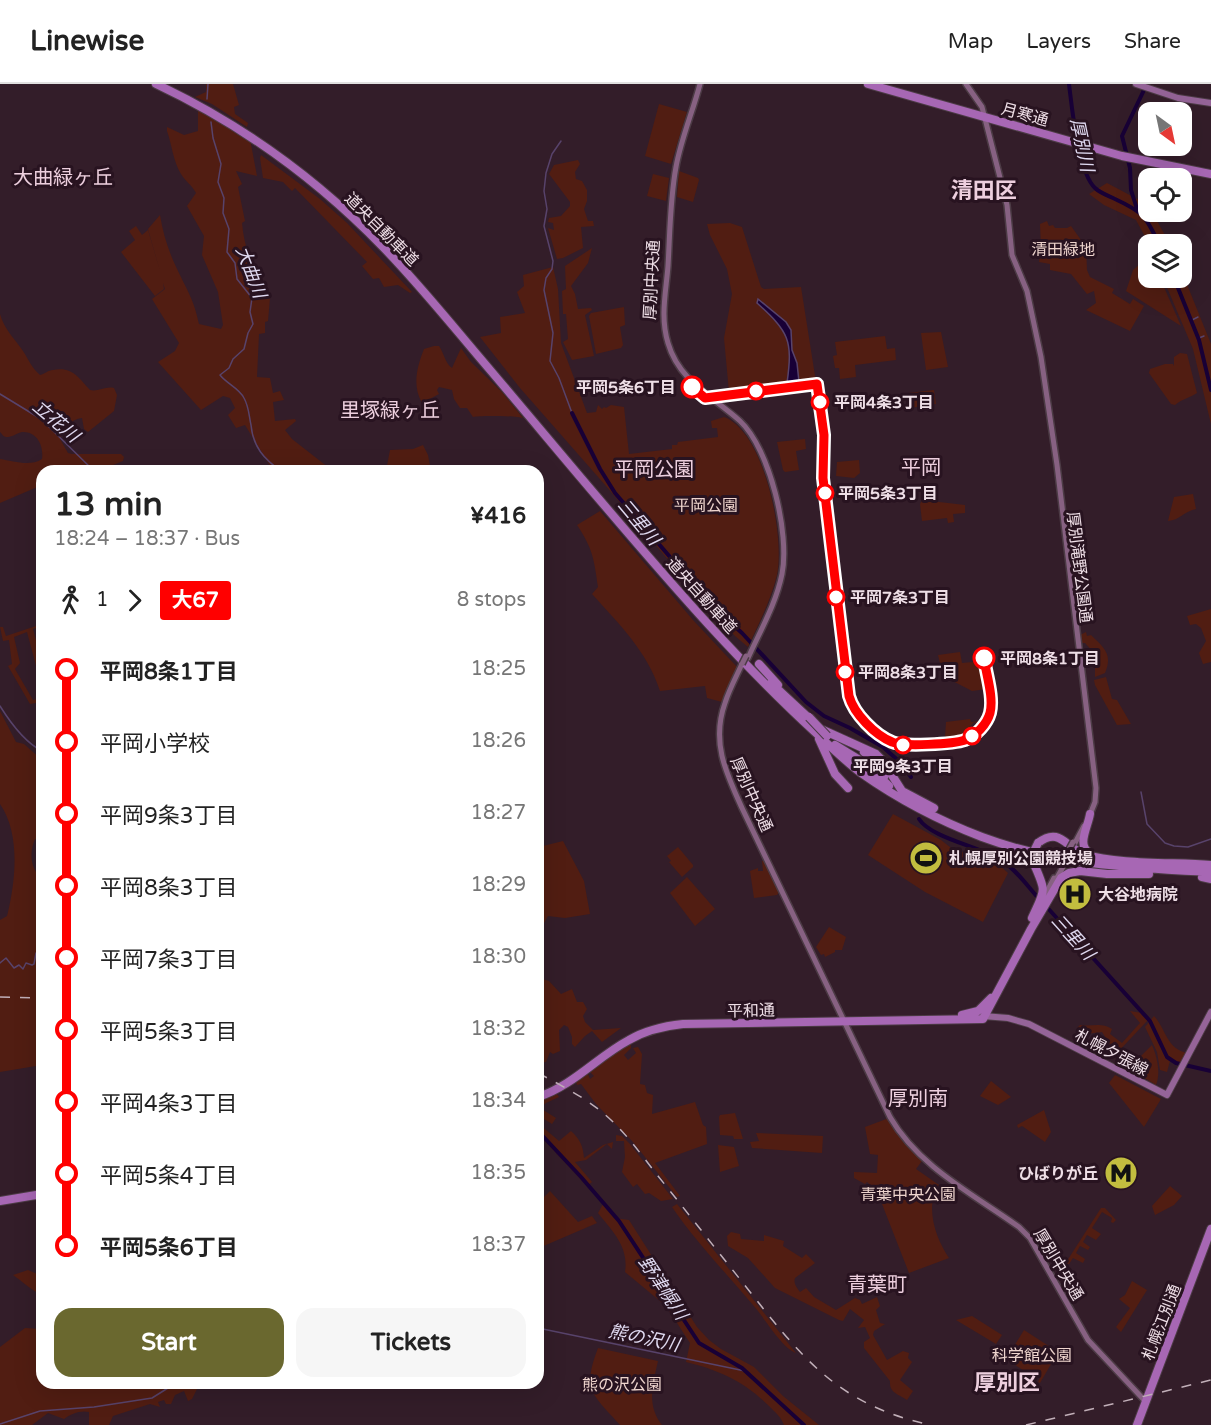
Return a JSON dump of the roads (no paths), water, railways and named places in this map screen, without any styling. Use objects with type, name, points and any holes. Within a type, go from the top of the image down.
[{"type":"highway","name":"月寒通","points":[[868,84],[1126,157],[1211,174]]},
{"type":"highway","name":"道央自動車道","points":[[159,85],[217,112],[279,153],[316,180],[368,227],[441,307],[700,611],[826,738],[866,764],[897,791],[935,813],[970,829],[1001,841],[1044,853],[1104,863],[1210,867]]},
{"type":"highway","name":"道央自動車道","points":[[159,85],[201,106],[277,155],[351,215],[384,248],[697,612],[792,711],[860,772],[954,825],[1022,850],[1105,866],[1210,867]]},
{"type":"highway","points":[[759,664],[827,736],[865,752],[872,758],[888,783],[897,791]]},
{"type":"highway","points":[[759,673],[823,730],[876,754],[902,791],[934,808]]},
{"type":"highway","points":[[792,711],[818,738],[835,774],[848,788]]},
{"type":"highway","points":[[1090,814],[1083,846],[1089,853],[1100,857]]},
{"type":"highway","points":[[943,825],[994,844],[1022,850]]},
{"type":"highway","points":[[1045,896],[1043,883],[1034,864],[1034,852],[1038,843],[1048,838],[1059,838],[1080,853],[1100,857],[1210,867]]},
{"type":"highway","points":[[1061,867],[1107,874],[1208,878]]},
{"type":"highway","points":[[986,1017],[1045,896],[1061,878],[1069,873],[1080,871]]},
{"type":"highway","points":[[986,1017],[983,1011],[1030,928]]},
{"type":"highway","points":[[954,1016],[972,1014],[987,1004]]},
{"type":"highway","name":"平和通","points":[[845,1020],[954,1016]]},
{"type":"highway","name":"平和通","points":[[544,1094],[572,1082],[630,1039],[658,1028],[683,1024],[986,1017]]},
{"type":"highway","points":[[0,1200],[36,1194]]},
{"type":"highway","name":"札幌江別通","points":[[1137,1425],[1211,1229]]},
{"type":"main road","name":"厚別中央通","points":[[699,84],[676,167],[664,298],[664,327],[670,349],[681,370],[697,388],[747,429],[760,448],[769,470],[782,529],[783,566],[778,590],[729,699],[721,740],[724,760],[892,1116],[908,1139],[934,1164],[1027,1230],[1038,1244],[1088,1335],[1146,1401]]},
{"type":"main road","name":"厚別滝野公園通","points":[[965,84],[978,104],[983,117],[1008,212],[1012,255],[1027,291],[1038,348],[1057,465],[1096,788],[1095,802],[1090,814],[1045,896]]},
{"type":"main road","points":[[1136,84],[1178,98],[1211,101]]},
{"type":"main road","points":[[1144,84],[1174,94],[1211,101]]},
{"type":"main road","name":"厚別滝野公園通","points":[[1038,348],[1093,782],[1091,806],[1074,843]]},
{"type":"main road","name":"札幌夕張線","points":[[954,1016],[1002,1019],[1028,1026],[1168,1099],[1211,1012]]},
{"type":"main road","name":"札幌夕張線","points":[[1191,1052],[1211,1019]]},
{"type":"waterway","name":"大曲川","points":[[207,99],[208,84]]},
{"type":"waterway","name":"厚別川","points":[[1069,84],[1080,154],[1089,180],[1099,191],[1143,216],[1154,234]]},
{"type":"waterway","points":[[1137,209],[1131,190],[1130,168],[1122,136],[1144,90]]},
{"type":"waterway","name":"大曲川","points":[[211,122],[221,164],[218,182],[224,198],[223,213],[229,229],[227,252],[235,263],[237,279],[252,298],[250,312],[253,324],[244,349],[233,359],[229,368],[220,375],[242,395],[247,405],[254,440],[273,465]]},
{"type":"waterway","name":"三里川","points":[[561,141],[552,154],[546,173],[544,191],[547,209],[544,226],[553,261],[544,290],[553,333],[550,361],[572,413]]},
{"type":"waterway","name":"厚別川","points":[[1178,288],[1199,340],[1211,390]]},
{"type":"waterway","points":[[1192,320],[1198,317]]},
{"type":"waterway","name":"厚別川","points":[[1199,338],[1204,336]]},
{"type":"waterway","name":"立花川","points":[[0,394],[41,419],[88,465]]},
{"type":"waterway","name":"三里川","points":[[572,413],[600,469],[615,493],[713,607],[742,633],[806,702],[824,716],[883,747],[901,763],[911,777]]},
{"type":"waterway","points":[[0,706],[23,737],[36,748]]},
{"type":"waterway","points":[[1141,792],[1147,824],[1165,843],[1188,847],[1211,839]]},
{"type":"waterway","name":"三里川","points":[[919,819],[934,832],[1001,860],[1017,873],[1040,900]]},
{"type":"waterway","name":"三里川","points":[[1045,905],[1150,1021],[1167,1057],[1176,1063],[1211,1071]]},
{"type":"waterway","name":"野津幌川","points":[[0,963],[6,958],[14,968],[19,965],[23,969],[26,963],[34,964],[36,953]]},
{"type":"waterway","name":"野津幌川","points":[[544,1137],[619,1221],[699,1343],[742,1368],[804,1425]]},
{"type":"waterway","name":"熊の沢川","points":[[544,1329],[745,1371]]},
{"type":"waterway","name":"熊の沢川","points":[[0,1424],[40,1411],[94,1407],[152,1398],[166,1389]]},
{"type":"railway","points":[[0,997],[36,998]]},
{"type":"railway","points":[[544,1076],[586,1100],[618,1127],[783,1333],[823,1374],[870,1404],[898,1416],[931,1425]]},
{"type":"railway","points":[[1026,1425],[1211,1380]]},
{"type":"place","name":"平岡5条6丁目","points":[[692,387]]},
{"type":"place","name":"平岡4条3丁目","points":[[820,402]]},
{"type":"place","name":"平岡5条3丁目","points":[[825,493]]},
{"type":"place","name":"平岡7条3丁目","points":[[836,597]]},
{"type":"place","name":"平岡8条1丁目","points":[[984,658]]},
{"type":"place","name":"平岡8条3丁目","points":[[845,672]]},
{"type":"place","name":"平岡9条3丁目","points":[[903,745]]},
{"type":"place","name":"札幌厚別公園競技場","points":[[926,858]]},
{"type":"place","name":"大谷地病院","points":[[1075,894]]},
{"type":"place","name":"ひばりが丘","points":[[1121,1173]]},
{"type":"district","name":"大曲緑ヶ丘","points":[[63,177]]},
{"type":"district","name":"清田区","points":[[984,190]]},
{"type":"district","name":"里塚緑ヶ丘","points":[[390,410]]},
{"type":"district","name":"平岡","points":[[921,467]]},
{"type":"district","name":"平岡公園","points":[[654,469]]},
{"type":"district","name":"厚別南","points":[[918,1098]]},
{"type":"district","name":"青葉町","points":[[877,1284]]},
{"type":"district","name":"厚別区","points":[[1007,1382]]},
{"type":"park label","name":"清田緑地","points":[[1063,249]]},
{"type":"park label","name":"青葉中央公園","points":[[908,1194]]},
{"type":"park label","name":"科学館公園","points":[[1032,1355]]},
{"type":"park label","name":"熊の沢公園","points":[[622,1384]]}]
